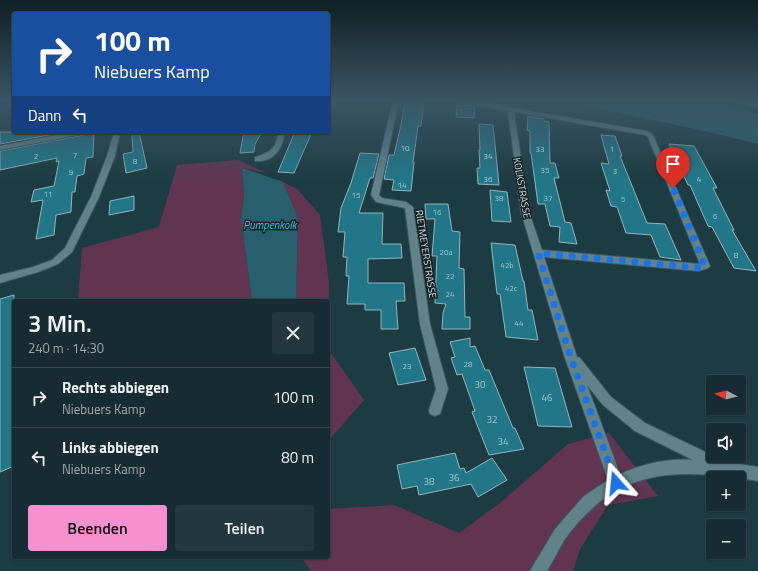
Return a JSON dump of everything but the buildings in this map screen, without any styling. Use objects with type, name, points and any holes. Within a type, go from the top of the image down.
[{"type":"street","name":"RIETMEYERSTRASSE","points":[[390,127],[375,195],[379,200],[403,204],[409,207],[425,324],[442,388],[435,410]]},
{"type":"street","name":"KOLKSTRASSE","points":[[513,127],[525,212],[570,355],[616,483]]},
{"type":"street","points":[[538,253],[699,268],[705,266],[651,136],[640,132],[607,127]]},
{"type":"street","points":[[0,148],[73,134]]},
{"type":"street","points":[[0,279],[35,270],[55,262],[69,250],[95,197],[111,156],[116,134]]},
{"type":"street","points":[[258,159],[272,155],[278,148],[281,140],[281,134]]},
{"type":"street","name":"KOLKSTRASSE","points":[[570,355],[607,401],[640,427],[726,469]]},
{"type":"street","points":[[538,571],[560,534],[589,500],[616,483],[639,473],[681,466],[726,469],[758,474]]},
{"type":"shaded area","points":[[238,160],[267,173],[242,168],[244,197],[241,218],[252,299],[78,299],[82,248],[159,227],[177,165]]},
{"type":"shaded area","points":[[283,182],[297,189],[320,215],[329,283],[329,299],[296,299],[298,218]]},
{"type":"shaded area","points":[[330,352],[364,400],[330,439]]},
{"type":"shaded area","points":[[609,433],[658,496],[608,505],[580,549],[573,571],[311,571],[302,559],[330,559],[330,509],[394,505],[459,533],[500,503],[568,444]]},
{"type":"water","points":[[684,127],[758,127],[758,144]]},
{"type":"water","name":"Pumpenkolk","points":[[242,168],[283,182],[298,218],[296,299],[252,299],[241,218],[244,197]]},
{"type":"route","points":[[616,483],[605,448],[570,355],[538,253],[699,268],[705,266],[673,188]]}]
